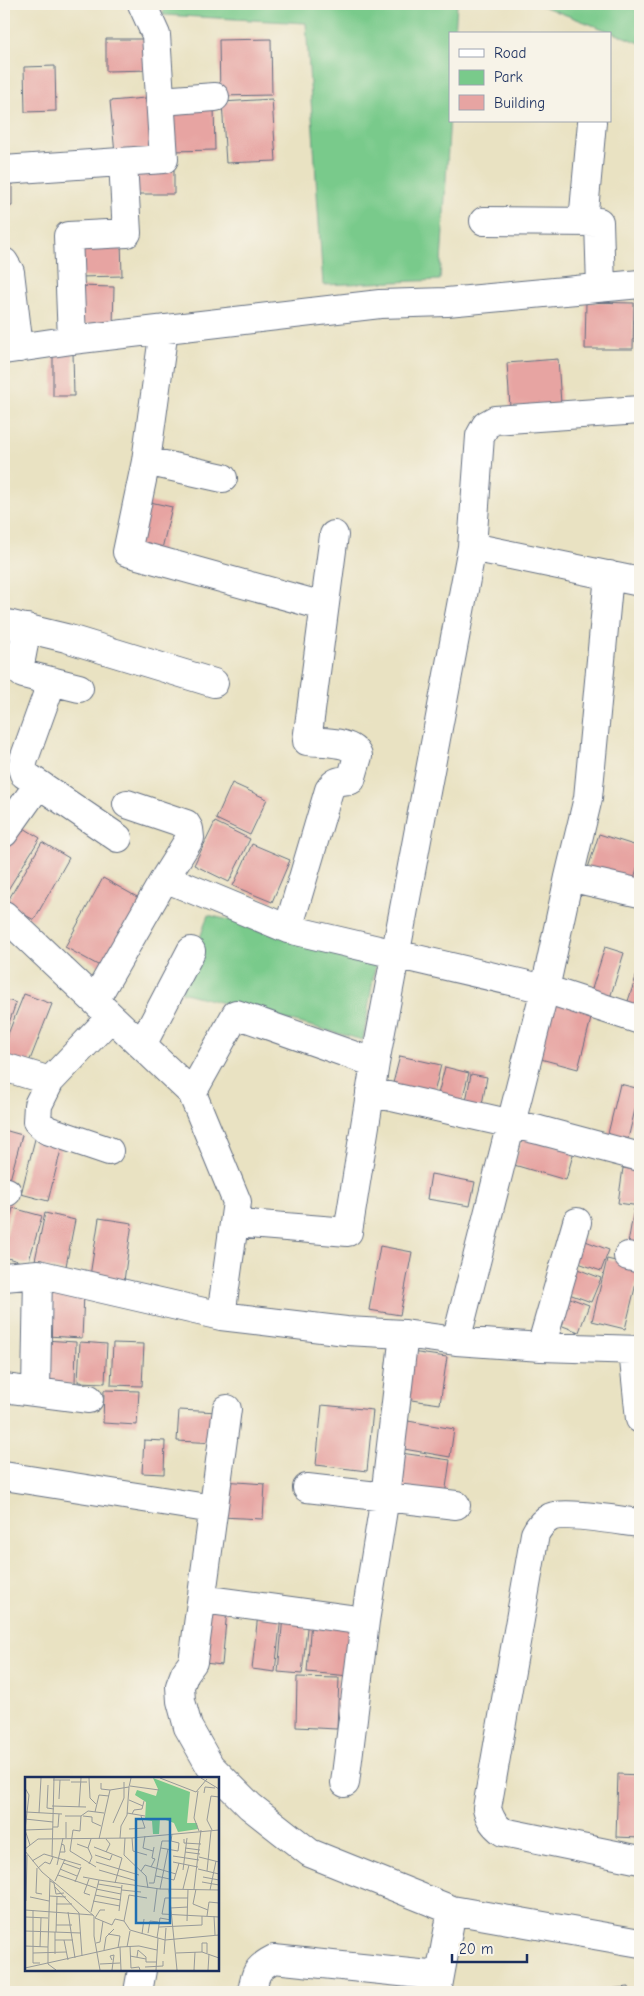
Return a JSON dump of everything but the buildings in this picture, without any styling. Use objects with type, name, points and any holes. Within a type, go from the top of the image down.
[{"type":"street","points":[[4,170],[164,159],[156,34],[142,4]]},
{"type":"street","points":[[160,101],[215,97]]},
{"type":"street","points":[[583,222],[592,122]]},
{"type":"street","points":[[72,340],[68,236],[127,233],[123,162]]},
{"type":"street","points":[[484,220],[599,222],[600,287]]},
{"type":"street","points":[[4,262],[10,272],[11,349],[72,340],[380,304],[447,302],[640,284]]},
{"type":"street","points":[[164,329],[146,461],[127,552],[323,606]]},
{"type":"street","points":[[235,1223],[348,1232],[375,1063],[472,547],[480,436],[486,425],[494,420],[640,410]]},
{"type":"street","points":[[146,461],[223,478]]},
{"type":"street","points":[[288,929],[329,790],[333,783],[338,780],[351,780],[358,756],[355,750],[348,746],[307,741],[323,606],[334,535]]},
{"type":"street","points":[[472,547],[640,582]]},
{"type":"street","points":[[456,1341],[545,989],[588,798],[609,575]]},
{"type":"street","points":[[79,688],[22,674],[19,670],[16,625],[214,683]]},
{"type":"street","points":[[52,681],[22,768],[24,774],[118,838]]},
{"type":"street","points":[[4,833],[38,785]]},
{"type":"street","points":[[110,1151],[47,1130],[37,1121],[38,1105],[50,1081],[102,1009],[165,878],[190,838],[189,829],[186,824],[126,804]]},
{"type":"street","points":[[569,877],[640,893]]},
{"type":"street","points":[[165,878],[288,929],[545,989],[640,1020]]},
{"type":"street","points":[[4,915],[192,1093],[237,1202],[221,1316]]},
{"type":"street","points":[[142,1045],[191,951]]},
{"type":"street","points":[[192,1093],[236,1014],[375,1063]]},
{"type":"street","points":[[4,1067],[50,1081]]},
{"type":"street","points":[[370,1092],[511,1124],[640,1157]]},
{"type":"street","points":[[541,1347],[578,1222]]},
{"type":"street","points":[[36,1392],[38,1274]]},
{"type":"street","points":[[4,1277],[38,1274],[221,1316],[346,1331],[404,1334],[456,1341],[541,1347],[637,1350],[640,1420]]},
{"type":"street","points":[[345,1783],[404,1334]]},
{"type":"street","points":[[4,1388],[89,1399]]},
{"type":"street","points":[[227,1409],[193,1662],[185,1673],[180,1686],[180,1701],[188,1727],[210,1766],[250,1806],[310,1853],[452,1910],[640,1943]]},
{"type":"street","points":[[4,1476],[214,1510]]},
{"type":"street","points":[[307,1488],[456,1505]]},
{"type":"street","points":[[640,1523],[568,1515],[552,1516],[541,1524],[535,1534],[487,1808],[494,1826],[503,1832],[640,1860]]},
{"type":"street","points":[[202,1599],[365,1621]]},
{"type":"street","points":[[252,1992],[255,1975],[262,1965],[274,1959],[438,1984],[452,1910]]},
{"type":"street","points":[[138,1992],[142,1971]]},
{"type":"green space","points":[[164,4],[457,4],[455,32],[449,32],[450,122],[440,280],[323,285],[306,23],[163,15]]},
{"type":"green space","points":[[537,4],[640,4],[640,43]]},
{"type":"green space","points":[[208,915],[377,955],[363,1040],[181,992]]}]
